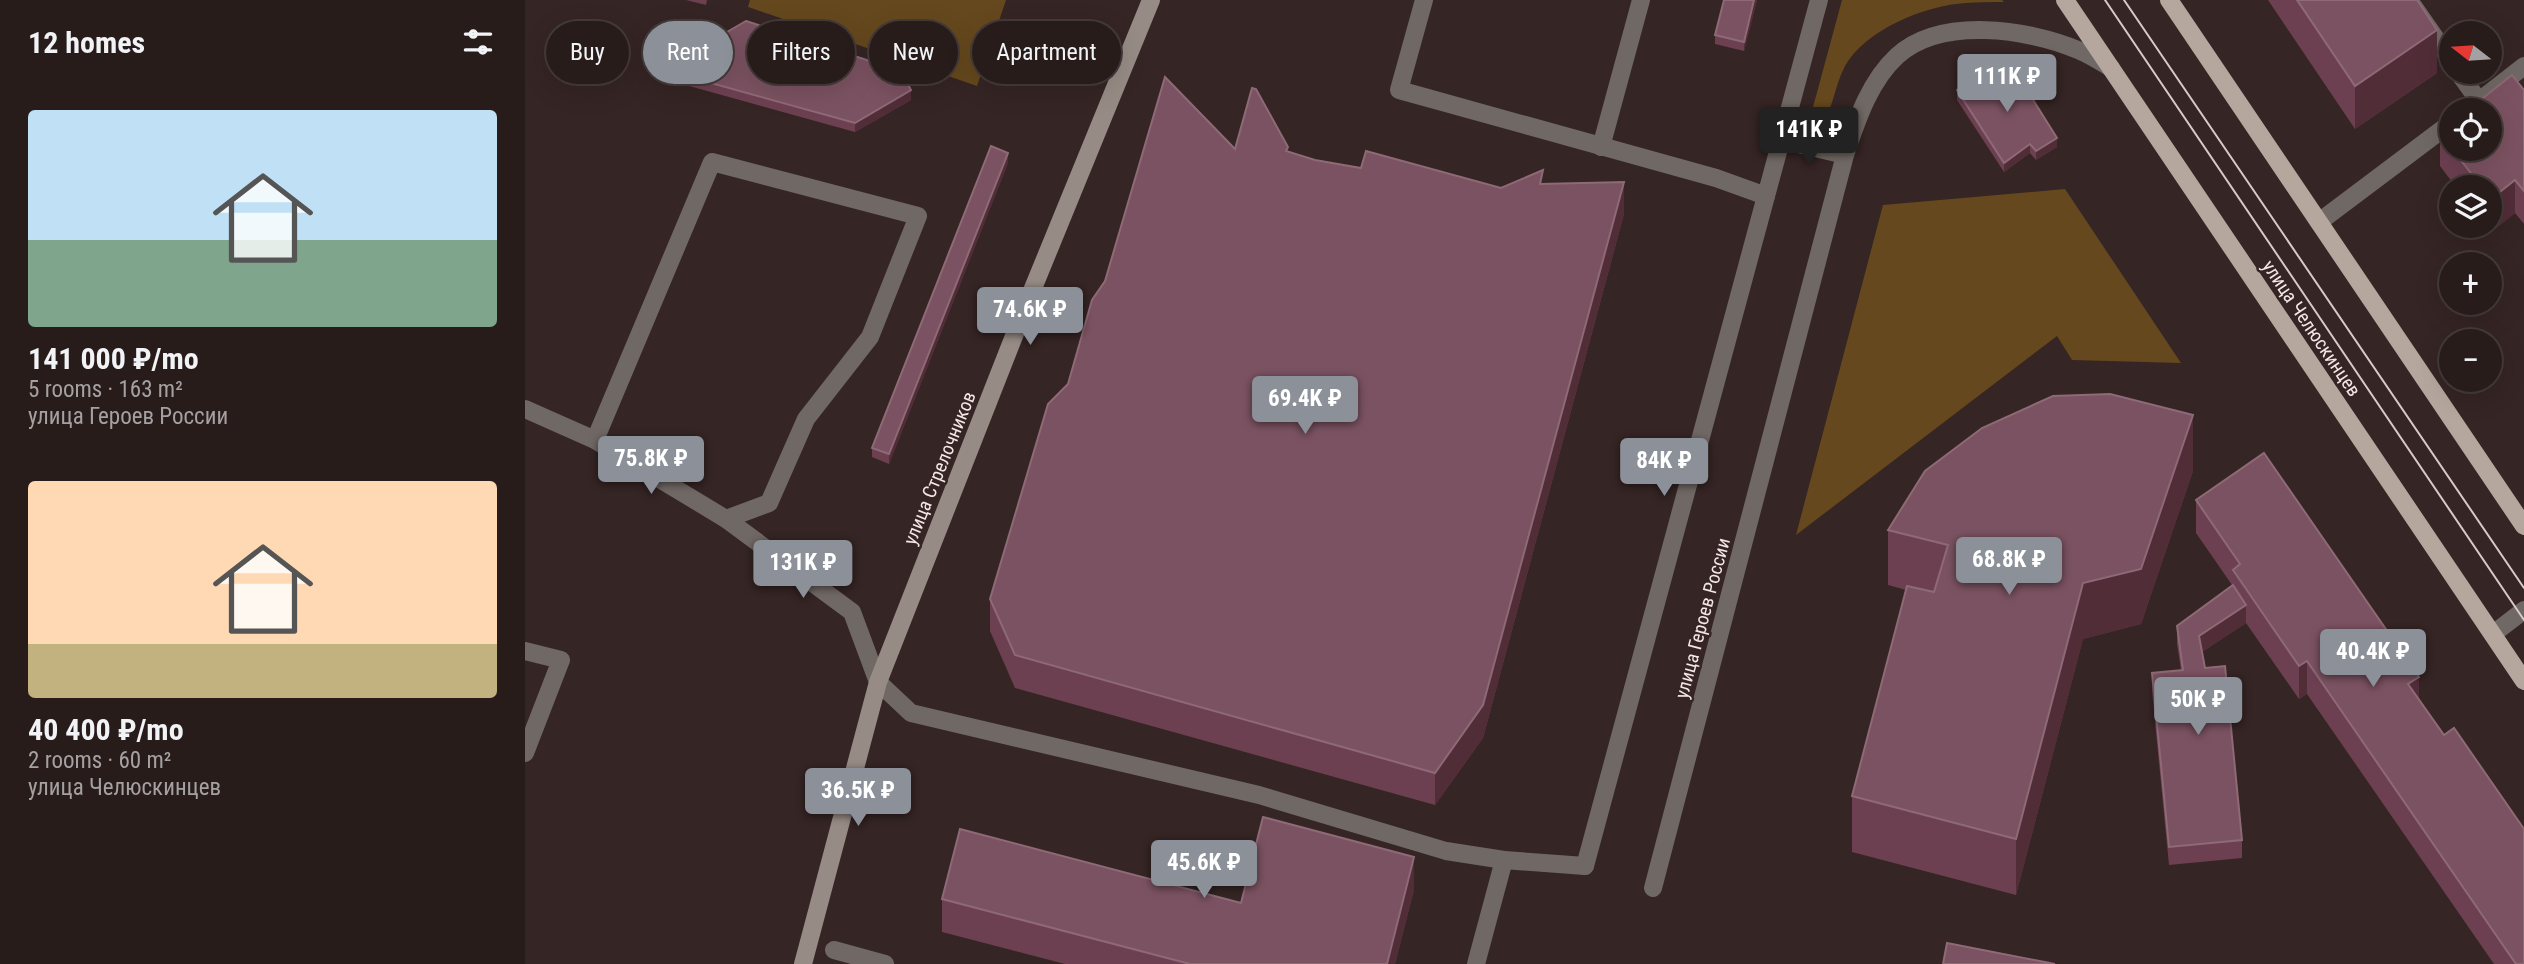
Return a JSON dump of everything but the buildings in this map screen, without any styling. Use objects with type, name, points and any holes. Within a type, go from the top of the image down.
[{"type":"main road","name":"улица Стрелочников","points":[[803,964],[877,682],[1027,303],[1151,0]]},
{"type":"main road","name":"улица Челюскинцев","points":[[2065,0],[2524,681]]},
{"type":"main road","points":[[2169,0],[2524,526]]},
{"type":"street","points":[[1424,0],[1399,90],[1716,178],[1766,196]]},
{"type":"street","points":[[1601,147],[1641,0]]},
{"type":"street","points":[[525,408],[596,440],[726,519],[852,612],[877,682],[911,713],[1259,796],[1446,851],[1504,860],[1585,866],[1819,0]]},
{"type":"street","points":[[2409,0],[2439,43]]},
{"type":"street","name":"улица Героев России","points":[[1653,888],[1845,155],[1860,113],[1878,79],[1897,57],[1913,45],[1927,39],[1976,29],[2016,33],[2078,50],[2111,68]]},
{"type":"street","points":[[2483,98],[2524,66]]},
{"type":"street","points":[[2319,222],[2439,132]]},
{"type":"street","points":[[1781,140],[1845,155]]},
{"type":"street","points":[[596,440],[712,162],[918,216],[870,337],[806,419],[769,503],[726,519]]},
{"type":"street","points":[[2493,634],[2524,610]]},
{"type":"street","points":[[525,651],[561,660],[525,753]]},
{"type":"street","points":[[1476,964],[1504,860]]},
{"type":"street","points":[[834,950],[885,964]]},
{"type":"shaded area","points":[[750,0],[1006,0],[999,21],[972,21],[972,84],[978,84],[977,86],[958,79],[958,21],[869,21],[869,49],[855,44],[855,21],[789,21],[748,7]]},
{"type":"shaded area","points":[[1842,0],[2004,2],[1966,3],[1933,9],[1915,14],[1882,31],[1854,53],[1845,66],[1822,126],[1806,133]]},
{"type":"shaded area","points":[[2065,189],[2181,363],[2072,360],[2057,336],[1796,535],[1883,205]]},
{"type":"tram line","points":[[2105,0],[2524,620]]},
{"type":"tram line","points":[[2124,0],[2524,588]]}]
